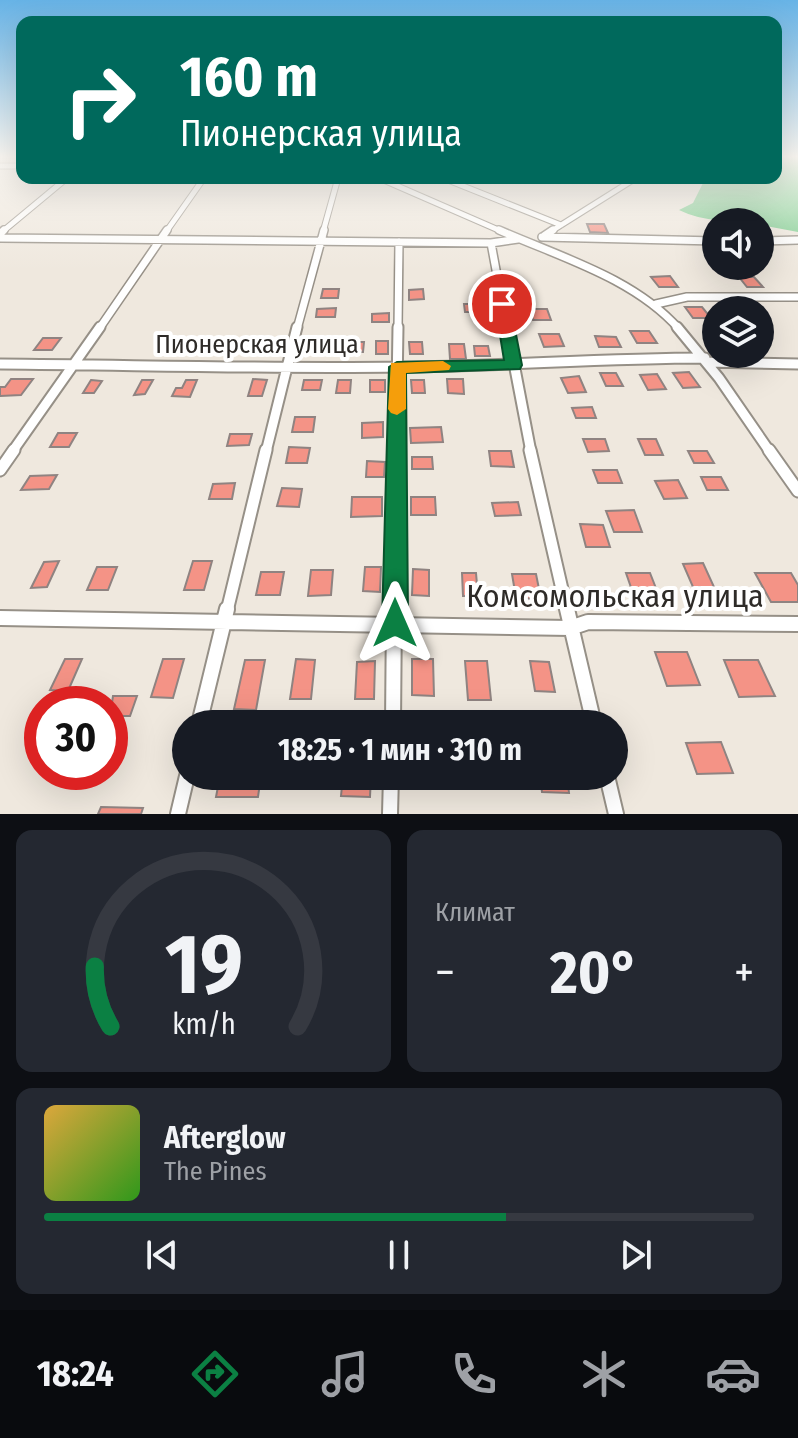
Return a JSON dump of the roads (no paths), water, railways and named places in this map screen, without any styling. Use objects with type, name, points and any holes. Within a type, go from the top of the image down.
[{"type":"street","points":[[0,236],[49,194]]},
{"type":"street","points":[[0,470],[193,194]]},
{"type":"street","points":[[202,710],[287,365],[333,194]]},
{"type":"street","points":[[415,194],[624,285],[656,304],[702,356]]},
{"type":"street","points":[[483,194],[561,225]]},
{"type":"street","points":[[531,244],[610,194]]},
{"type":"street","points":[[0,236],[491,243],[518,239]]},
{"type":"street","points":[[542,237],[702,241]]},
{"type":"street","points":[[774,241],[798,240]]},
{"type":"street","points":[[393,710],[399,242]]},
{"type":"street","points":[[491,243],[535,476],[590,710]]},
{"type":"street","points":[[656,304],[687,297],[798,297]]},
{"type":"street","name":"Пионерская улица","points":[[0,364],[397,367],[514,365],[610,358],[702,360]]},
{"type":"street","name":"Пионерская улица","points":[[774,363],[798,364]]},
{"type":"street","points":[[712,368],[798,491]]},
{"type":"street","name":"Комсомольская улица","points":[[0,618],[570,628],[588,622],[798,624]]},
{"type":"street","points":[[178,814],[184,790]]},
{"type":"street","points":[[390,814],[391,790]]},
{"type":"street","points":[[610,790],[616,814]]}]
